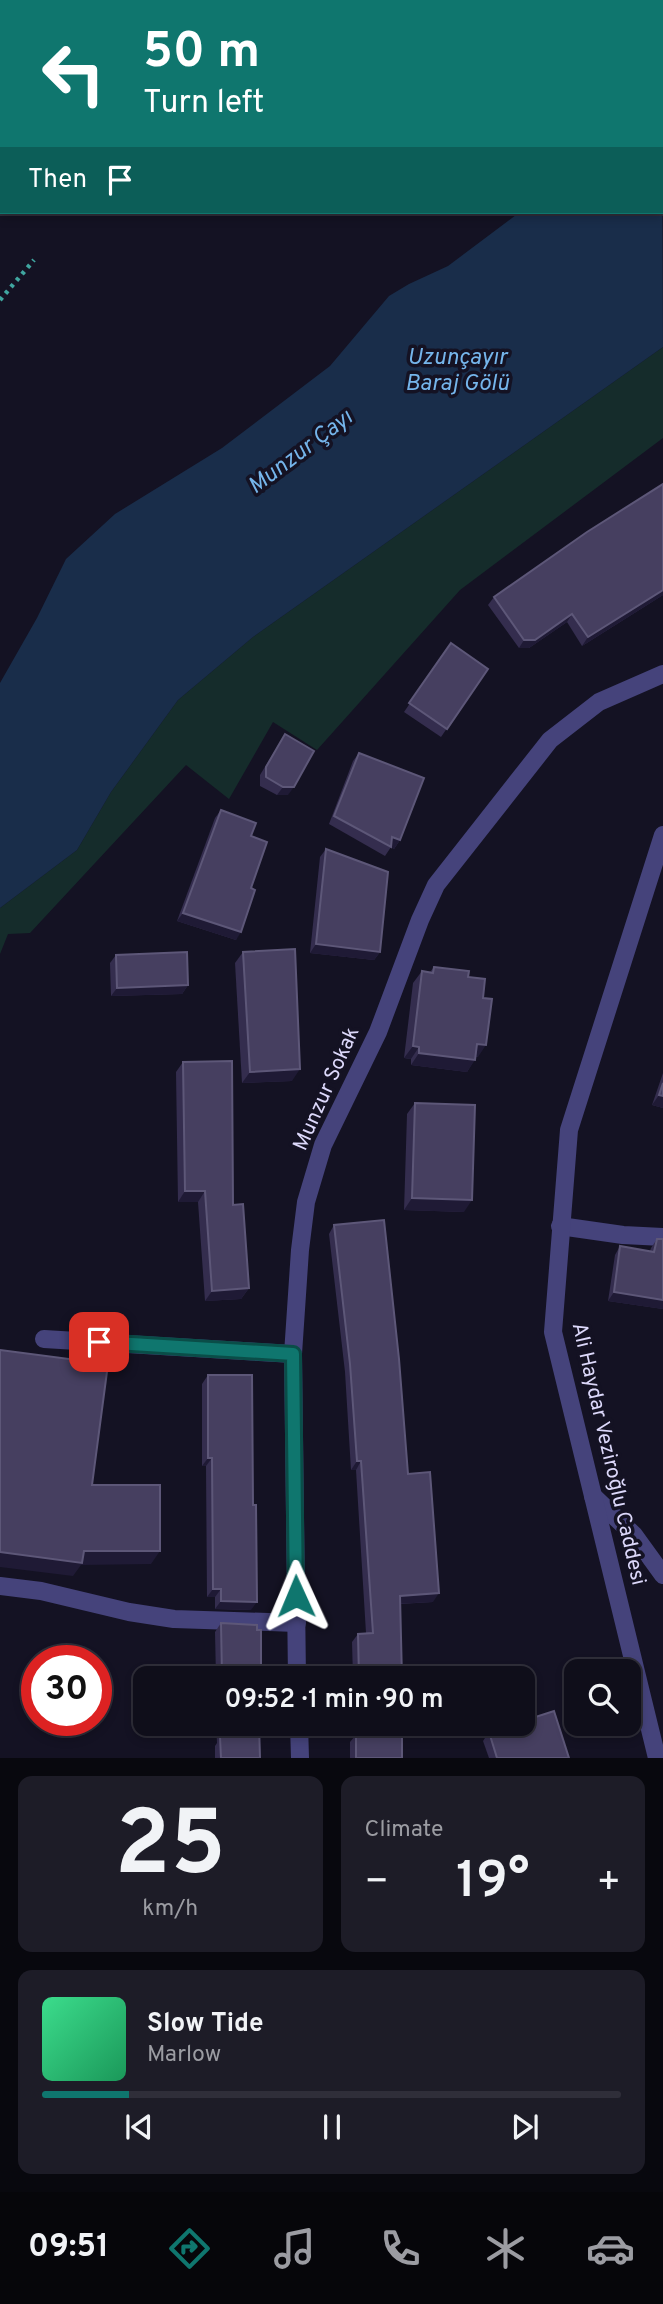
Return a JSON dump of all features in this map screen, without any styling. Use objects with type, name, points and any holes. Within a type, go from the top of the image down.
[{"type":"street","name":"Munzur Sokak","points":[[298,1666],[293,1354],[305,1213],[323,1145],[378,1032],[436,885],[550,740],[599,702],[663,674]]},
{"type":"street","name":"Ali Haydar Veziroğlu Caddesi","points":[[657,1758],[553,1332],[569,1130],[663,835]]},
{"type":"street","points":[[560,1226],[623,1235],[663,1237]]},
{"type":"street","points":[[44,1339],[293,1354]]},
{"type":"street","points":[[593,1496],[634,1535],[663,1574]]},
{"type":"street","points":[[0,1586],[41,1591],[129,1612],[173,1619],[297,1623]]},
{"type":"street","points":[[299,1736],[300,1758]]},
{"type":"path","points":[[0,300],[34,260]]},
{"type":"green space","points":[[663,347],[663,438],[460,590],[317,750],[273,722],[229,799],[186,765],[30,933],[8,934],[0,954],[0,908],[77,850],[111,792],[178,700],[253,637]]},
{"type":"water","name":"Uzunçayır Baraj Gölü","points":[[517,214],[662,214],[663,347],[253,637],[178,700],[111,792],[77,850],[0,908],[0,683],[37,618],[66,559],[115,514],[222,448],[330,366],[389,296],[448,266]]},
{"type":"building","points":[[663,484],[663,590],[588,637],[572,614],[535,640],[524,640],[494,597],[587,532]]},
{"type":"building","points":[[451,643],[488,669],[447,729],[409,703]]},
{"type":"building","points":[[285,734],[314,751],[294,787],[283,787],[266,777],[266,767]]},
{"type":"building","points":[[359,753],[424,778],[400,840],[392,837],[391,847],[334,816]]},
{"type":"building","points":[[221,810],[256,823],[251,836],[267,842],[251,888],[255,890],[241,932],[183,913]]},
{"type":"building","points":[[326,849],[388,872],[380,952],[316,944]]},
{"type":"building","points":[[295,949],[300,1069],[250,1072],[243,952]]},
{"type":"building","points":[[187,952],[188,985],[117,988],[116,955]]},
{"type":"building","points":[[434,967],[469,971],[468,977],[485,979],[483,998],[492,999],[486,1045],[477,1044],[475,1060],[419,1053],[419,1047],[413,1046],[422,971],[433,973]]},
{"type":"building","points":[[232,1061],[233,1205],[243,1204],[249,1288],[212,1291],[205,1191],[185,1191],[183,1062]]},
{"type":"building","points":[[415,1103],[475,1105],[472,1200],[412,1198]]},
{"type":"building","points":[[384,1220],[408,1474],[430,1472],[439,1593],[400,1596],[402,1666],[359,1666],[358,1634],[373,1633],[361,1461],[357,1461],[350,1364],[334,1225]]},
{"type":"building","points":[[657,1239],[663,1239],[663,1300],[614,1292],[620,1246],[654,1252]]},
{"type":"building","points":[[0,1350],[108,1364],[92,1485],[160,1485],[160,1551],[84,1551],[82,1563],[0,1552]]},
{"type":"building","points":[[208,1375],[252,1375],[257,1602],[221,1601],[221,1589],[213,1589]]},
{"type":"building","points":[[221,1623],[257,1625],[257,1630],[261,1630],[261,1666],[222,1666]]},
{"type":"building","points":[[554,1711],[569,1758],[497,1758],[490,1736],[535,1736],[535,1717]]},
{"type":"building","points":[[259,1736],[260,1758],[221,1758],[220,1737]]},
{"type":"building","points":[[356,1736],[402,1736],[402,1758],[356,1758]]},
{"type":"route","points":[[99,1342],[293,1354],[296,1596]]},
{"type":"water label","name":"Munzur Çayı","points":[[301,453]]}]
